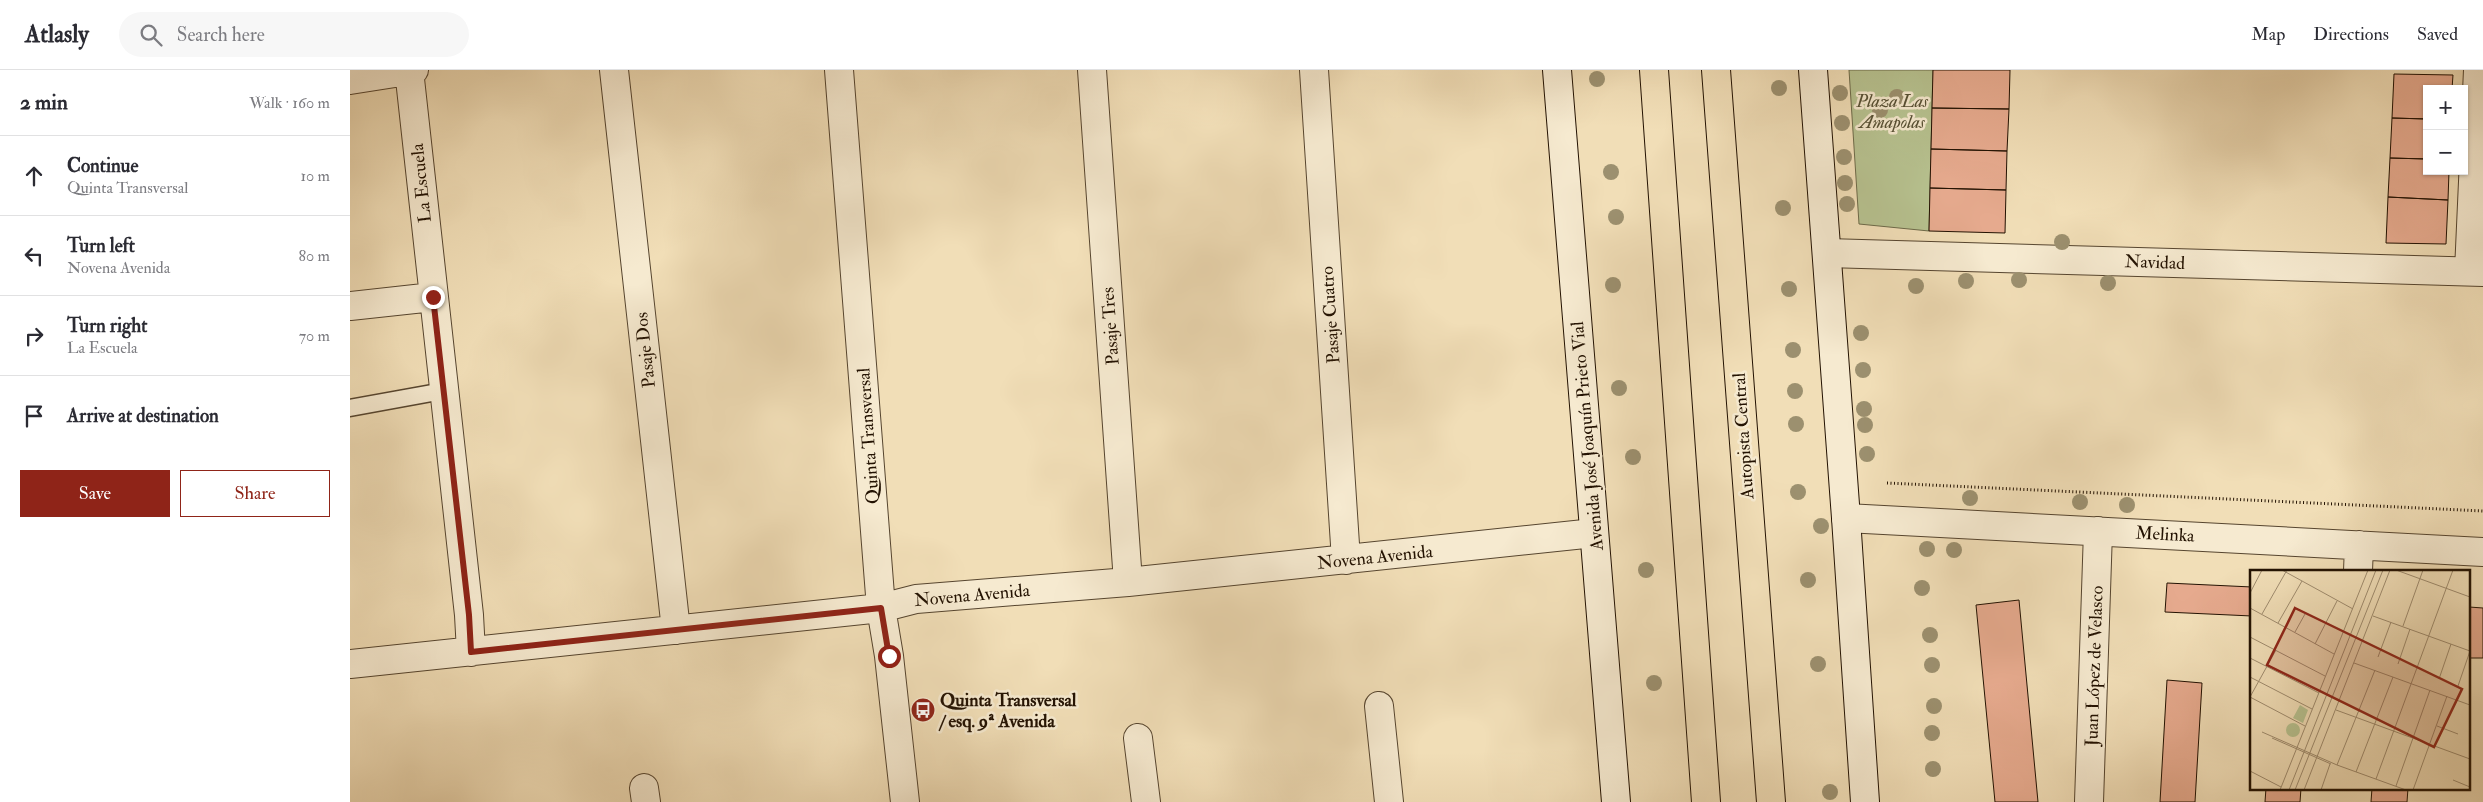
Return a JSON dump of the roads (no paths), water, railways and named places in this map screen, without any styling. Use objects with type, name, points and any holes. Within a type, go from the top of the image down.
[{"type":"highway","points":[[1654,70],[1706,802]]},
{"type":"highway","name":"Autopista Central","points":[[1716,70],[1771,802]]},
{"type":"street","name":"La Escuela","points":[[409,70],[469,615],[471,652]]},
{"type":"street","points":[[350,80],[414,70]]},
{"type":"street","name":"Pasaje Dos","points":[[614,70],[676,630]]},
{"type":"street","name":"Quinta Transversal","points":[[839,70],[881,608],[889,656],[905,802]]},
{"type":"street","name":"Pasaje Tres","points":[[1092,70],[1128,582]]},
{"type":"street","name":"Pasaje Cuatro","points":[[1314,70],[1346,560]]},
{"type":"street","name":"Avenida José Joaquín Prieto Vial","points":[[1558,70],[1616,802]]},
{"type":"street","points":[[1813,70],[1865,802]]},
{"type":"street","points":[[2476,271],[2478,70]]},
{"type":"street","name":"Navidad","points":[[1827,253],[2476,271]]},
{"type":"street","points":[[350,306],[433,297]]},
{"type":"street","name":"Melinka","points":[[1846,518],[2098,531],[2359,558],[2483,552]]},
{"type":"street","name":"Juan López de Velasco","points":[[2089,802],[2098,531]]},
{"type":"street","name":"Novena Avenida","points":[[350,664],[881,608],[916,599],[1128,582],[1594,533]]},
{"type":"street","points":[[1379,706],[1389,802]]},
{"type":"street","points":[[1138,738],[1146,802]]},
{"type":"lane","points":[[350,408],[443,391]]},
{"type":"place","name":"Quinta Transversal / esq. 9ª Avenida","points":[[923,710]]},
{"type":"park label","name":"Plaza Las Amapolas","points":[[1892,111]]}]
